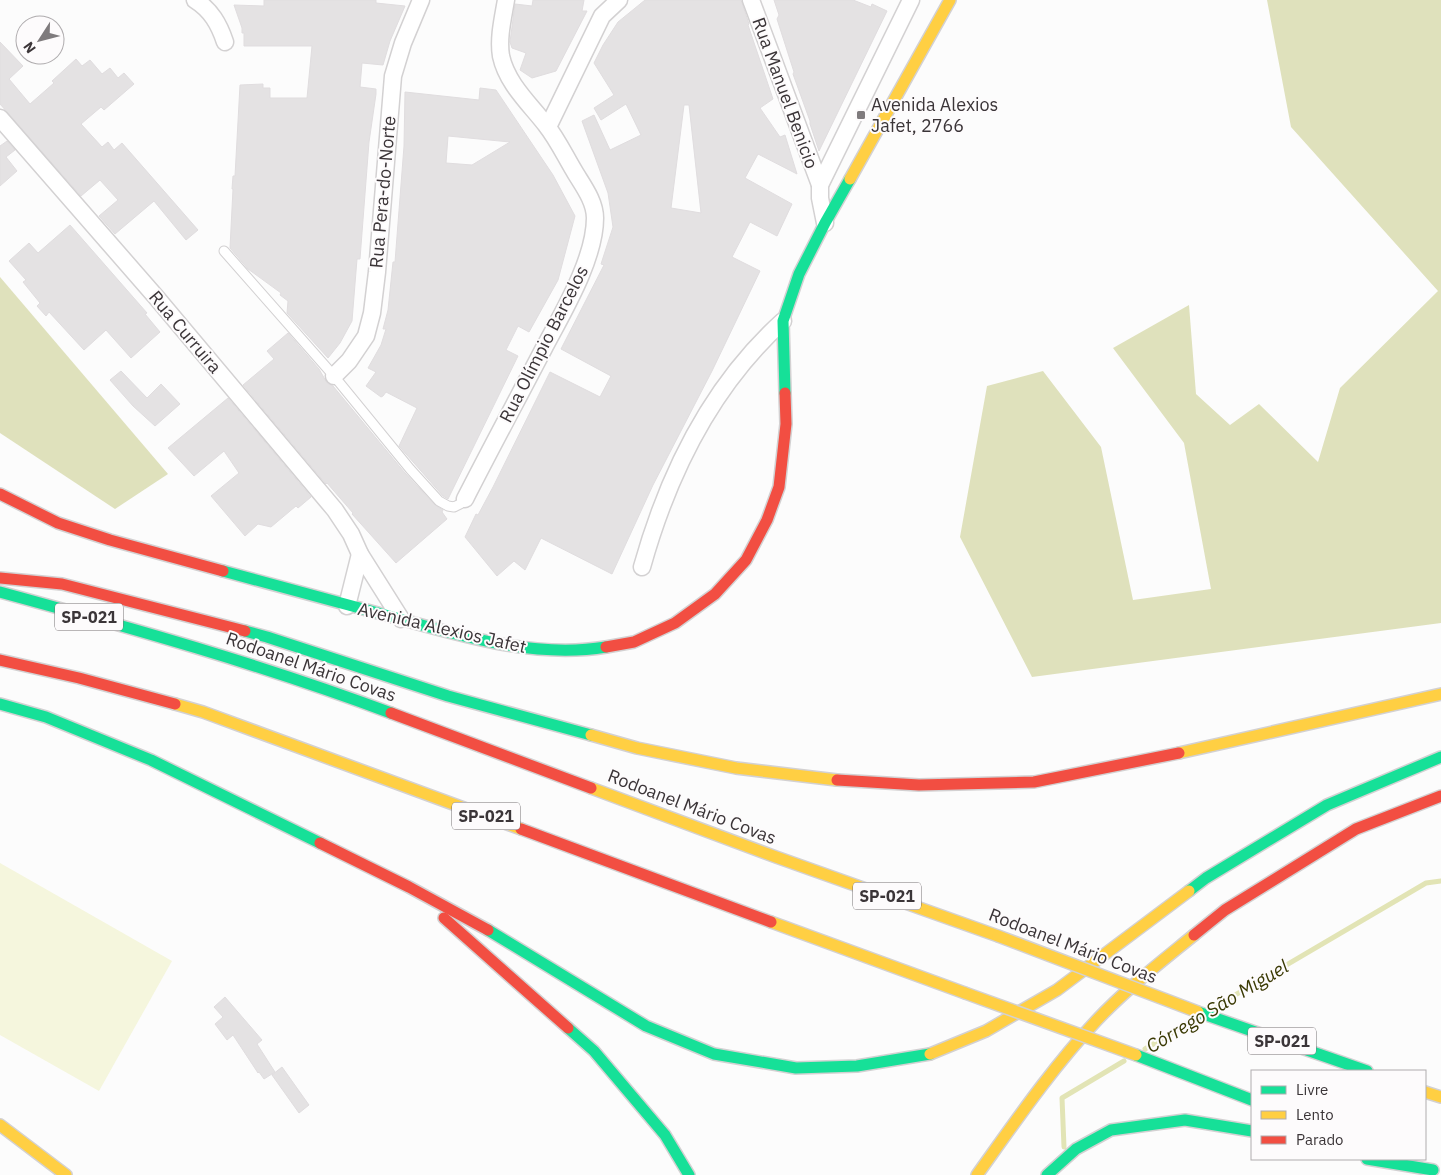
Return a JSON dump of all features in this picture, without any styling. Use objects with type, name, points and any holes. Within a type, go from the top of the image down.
[{"type":"main road","name":"Avenida Alexios Jafet","points":[[0,494],[58,523],[110,540],[347,606],[456,634],[529,649],[582,651],[634,642],[676,623],[715,594],[746,560],[767,520],[779,487],[786,424],[783,321],[799,274],[825,223],[880,128],[950,0]]},
{"type":"main road","points":[[0,578],[62,584],[257,635],[448,696],[637,748],[736,768],[831,780],[919,785],[1034,782],[1159,758],[1441,694]]},
{"type":"main road","name":"Rodoanel Mário Covas","points":[[0,592],[178,641],[341,694],[776,857],[998,936],[1198,1012],[1364,1070]]},
{"type":"main road","name":"SP-021","points":[[0,660],[79,678],[203,712],[1136,1055],[1251,1100]]},
{"type":"main road","points":[[0,704],[46,717],[151,760],[409,887],[472,920],[646,1026],[714,1054],[796,1068],[857,1066],[930,1054],[986,1031],[1058,990],[1206,878],[1327,805],[1441,757]]},
{"type":"main road","points":[[977,1175],[1047,1078],[1097,1020],[1146,974],[1225,910],[1356,829],[1441,796]]},
{"type":"main road","points":[[409,887],[594,1051],[665,1135],[689,1175]]},
{"type":"main road","points":[[1426,1092],[1441,1098]]},
{"type":"main road","points":[[1047,1175],[1076,1149],[1111,1130],[1185,1120],[1251,1131]]},
{"type":"main road","points":[[0,1125],[66,1175]]},
{"type":"main road","points":[[1372,1160],[1437,1172]]},
{"type":"main road","points":[[1405,1160],[1437,1172]]},
{"type":"street","points":[[195,0],[203,6],[218,24],[226,42]]},
{"type":"street","name":"Rua Pera-do-Norte","points":[[334,376],[349,361],[366,336],[372,313],[377,272],[392,76],[421,0]]},
{"type":"street","name":"Rua Olímpio Barcelos","points":[[465,498],[565,306],[587,259],[595,217],[592,202],[548,127],[514,87],[506,70],[501,56],[501,30],[506,0]]},
{"type":"street","points":[[548,127],[602,16],[619,0]]},
{"type":"street","name":"Rua Manuel Benicio","points":[[751,0],[820,185]]},
{"type":"street","points":[[825,223],[820,198],[820,185],[910,0]]},
{"type":"street","name":"Rua Curruira","points":[[0,118],[152,291],[329,503],[351,534],[360,554],[400,619]]},
{"type":"street","points":[[642,567],[654,524],[671,481],[698,428],[746,357],[759,342],[783,321]]},
{"type":"street","points":[[347,606],[360,554]]},
{"type":"lane","points":[[224,251],[334,376],[410,469],[439,501],[454,507],[465,498]]},
{"type":"green space","points":[[1267,0],[1441,0],[1441,623],[1032,677],[960,537],[987,386],[1043,371],[1101,447],[1133,600],[1211,589],[1184,443],[1113,348],[1189,305],[1196,394],[1230,425],[1259,404],[1318,462],[1340,388],[1438,291],[1291,127]]},
{"type":"green space","points":[[0,277],[168,474],[115,509],[0,433]]},
{"type":"green space","points":[[0,863],[172,961],[99,1091],[0,1035]]},
{"type":"building","points":[[264,0],[376,0],[376,3],[405,6],[390,41],[383,65],[362,63],[360,87],[376,89],[376,94],[369,142],[360,259],[357,259],[352,321],[340,343],[328,358],[287,313],[288,301],[280,295],[281,293],[248,269],[230,248],[232,189],[233,176],[235,176],[240,85],[263,84],[263,88],[270,88],[270,98],[307,98],[312,46],[244,46],[244,33],[242,33],[234,5],[264,6]]},
{"type":"building","points":[[533,0],[584,0],[582,11],[587,11],[556,71],[532,78],[520,70],[526,53],[512,48],[510,42],[515,4],[532,6]]},
{"type":"building","points":[[645,0],[741,0],[773,99],[760,108],[780,137],[785,135],[797,174],[758,154],[745,178],[792,204],[777,236],[750,222],[732,257],[760,271],[712,371],[653,485],[612,574],[541,538],[525,570],[514,561],[497,576],[465,537],[476,514],[478,515],[493,487],[550,372],[600,397],[611,376],[561,349],[604,265],[601,264],[613,227],[608,193],[582,121],[594,115],[610,150],[641,135],[626,104],[601,120],[594,108],[614,95],[594,63],[618,22]],"holes":[[[684,105],[689,105],[701,213],[671,208]]]},
{"type":"building","points":[[774,0],[853,0],[871,7],[872,4],[887,11],[819,151],[793,74],[794,72],[777,19],[779,15]]},
{"type":"building","points":[[0,42],[15,58],[15,65],[23,66],[9,79],[30,104],[54,83],[52,81],[76,59],[82,66],[90,60],[102,74],[110,68],[118,78],[124,73],[134,84],[104,110],[101,107],[81,124],[102,147],[108,142],[114,150],[122,143],[198,230],[186,240],[154,201],[115,234],[99,216],[118,200],[100,180],[81,196],[0,104]]},
{"type":"building","points":[[480,88],[496,90],[553,175],[575,216],[558,280],[529,332],[518,326],[506,350],[518,356],[448,499],[443,496],[399,446],[417,408],[386,392],[381,397],[366,386],[376,372],[368,368],[381,345],[386,329],[383,329],[388,310],[393,262],[395,262],[404,146],[405,92],[479,100]],"holes":[[[448,136],[510,142],[472,165],[446,163]]]},
{"type":"building","points":[[7,141],[15,150],[6,157],[17,171],[0,186],[0,146]]},
{"type":"building","points":[[70,225],[147,313],[145,314],[160,332],[131,358],[106,330],[84,350],[49,312],[46,316],[37,306],[40,303],[23,282],[26,280],[9,261],[29,243],[38,253]]},
{"type":"building","points":[[288,333],[319,369],[327,383],[333,386],[405,473],[435,505],[443,510],[442,512],[447,519],[396,563],[326,484],[243,385],[274,359],[267,351]]},
{"type":"building","points":[[121,371],[147,398],[161,384],[180,404],[155,426],[133,406],[110,380]]},
{"type":"building","points":[[228,398],[311,497],[298,508],[296,506],[271,527],[258,524],[245,536],[211,496],[239,473],[224,451],[194,476],[168,448]]},
{"type":"building","points":[[225,997],[262,1040],[257,1044],[275,1072],[264,1079],[233,1035],[227,1040],[215,1024],[223,1017],[214,1007]]},
{"type":"building","points":[[282,1067],[309,1105],[299,1113],[272,1075]]},
{"type":"waterway","name":"Córrego São Miguel","points":[[1213,1008],[1426,883],[1441,881]]},
{"type":"waterway","name":"Córrego São Miguel","points":[[1145,1049],[1193,1020]]},
{"type":"waterway","name":"Córrego São Miguel","points":[[1064,1147],[1062,1098],[1124,1061]]},
{"type":"traffic: fast","points":[[785,393],[783,321],[799,274],[850,179]]},
{"type":"traffic: fast","points":[[223,571],[442,631],[496,643],[551,650],[579,650],[606,647]]},
{"type":"traffic: fast","points":[[0,592],[148,633],[246,663],[391,713]]},
{"type":"traffic: fast","points":[[245,631],[448,696],[591,735]]},
{"type":"traffic: fast","points":[[0,704],[46,717],[151,760],[320,843]]},
{"type":"traffic: fast","points":[[1189,891],[1206,878],[1327,805],[1441,757]]},
{"type":"traffic: fast","points":[[488,930],[646,1026],[714,1054],[796,1068],[857,1066],[930,1054]]},
{"type":"traffic: fast","points":[[1198,1012],[1364,1070]]},
{"type":"traffic: fast","points":[[568,1028],[594,1051],[665,1135],[689,1175]]},
{"type":"traffic: fast","points":[[1136,1055],[1251,1100]]},
{"type":"traffic: fast","points":[[1047,1175],[1076,1149],[1111,1130],[1185,1120],[1251,1131]]},
{"type":"traffic: fast","points":[[1373,1160],[1433,1170]]},
{"type":"traffic: slow","points":[[850,179],[950,0]]},
{"type":"traffic: slow","points":[[1179,753],[1441,694]]},
{"type":"traffic: slow","points":[[175,704],[203,712],[521,829]]},
{"type":"traffic: slow","points":[[591,735],[637,748],[736,768],[837,780]]},
{"type":"traffic: slow","points":[[591,788],[776,857],[998,936]]},
{"type":"traffic: slow","points":[[930,1054],[986,1031],[1057,990],[1189,891]]},
{"type":"traffic: slow","points":[[771,922],[965,993]]},
{"type":"traffic: slow","points":[[977,1175],[1049,1076],[1096,1021],[1131,987],[1194,935]]},
{"type":"traffic: slow","points":[[998,936],[1198,1012]]},
{"type":"traffic: slow","points":[[965,993],[1136,1055]]},
{"type":"traffic: slow","points":[[1426,1092],[1441,1097]]},
{"type":"traffic: slow","points":[[0,1125],[66,1175]]},
{"type":"traffic: jam","points":[[606,647],[634,642],[675,623],[715,594],[746,560],[767,520],[779,487],[786,424],[785,393]]},
{"type":"traffic: jam","points":[[0,494],[58,523],[110,540],[223,571]]},
{"type":"traffic: jam","points":[[0,578],[62,584],[245,631]]},
{"type":"traffic: jam","points":[[0,660],[79,678],[175,704]]},
{"type":"traffic: jam","points":[[391,713],[591,788]]},
{"type":"traffic: jam","points":[[837,780],[919,785],[1034,782],[1179,753]]},
{"type":"traffic: jam","points":[[1194,935],[1225,910],[1356,829],[1441,796]]},
{"type":"traffic: jam","points":[[521,829],[771,922]]},
{"type":"traffic: jam","points":[[320,843],[409,887],[488,930]]},
{"type":"traffic: jam","points":[[444,918],[568,1028]]},
{"type":"place","name":"Avenida Alexios Jafet, 2766","points":[[861,115]]}]
